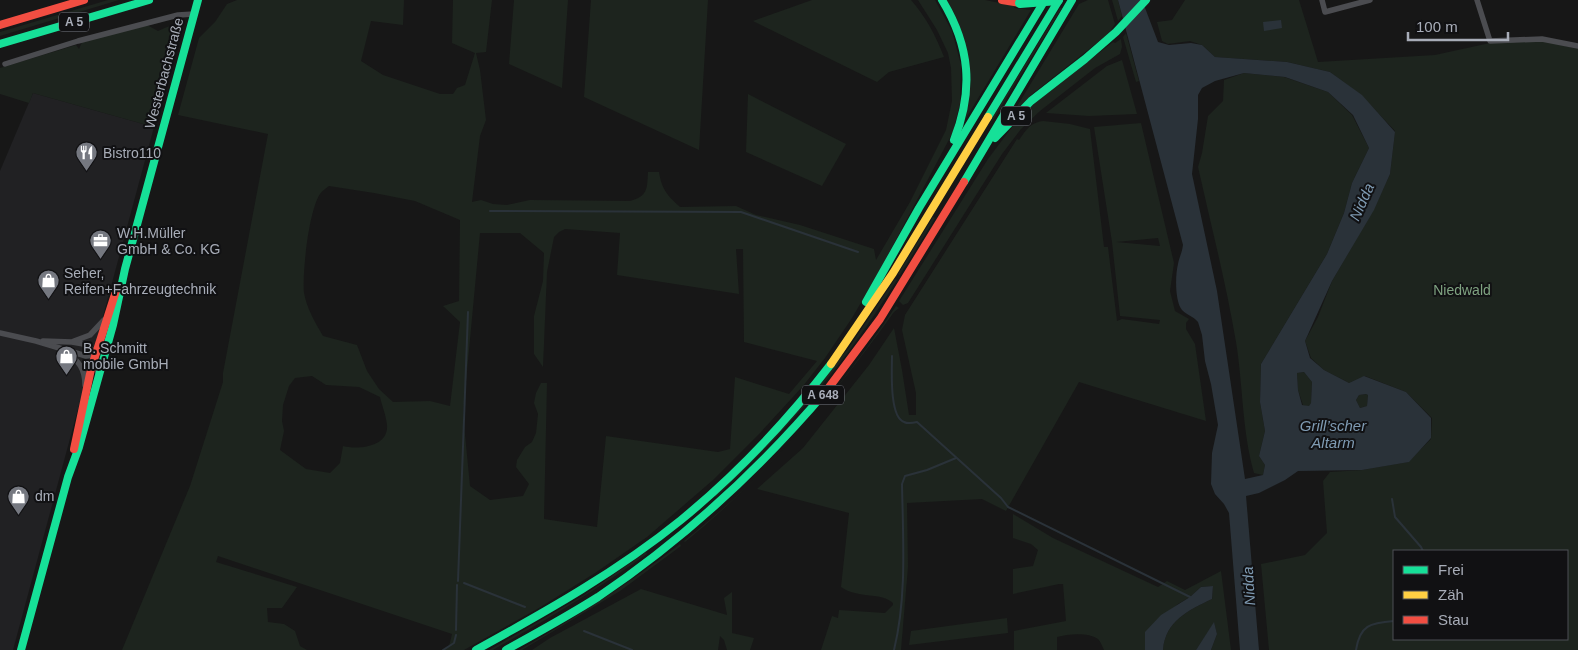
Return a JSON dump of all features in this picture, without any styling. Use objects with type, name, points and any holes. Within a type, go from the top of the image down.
[{"type":"main road","name":"A 5","points":[[0,25],[84,0]]},
{"type":"main road","name":"A 5","points":[[0,44],[149,0]]},
{"type":"main road","name":"A 648","points":[[920,208],[956,136],[966,94],[967,68],[964,53],[958,31],[942,0]]},
{"type":"main road","points":[[1002,0],[1020,2],[1058,0]]},
{"type":"main road","name":"A 648","points":[[831,364],[920,208],[1045,0]]},
{"type":"main road","name":"A 648","points":[[476,650],[591,584],[668,530],[706,498],[767,439],[831,364],[896,268],[1058,0]]},
{"type":"main road","name":"A 648","points":[[506,650],[554,624],[608,590],[662,551],[724,499],[768,456],[813,407],[853,357],[912,268],[1072,0]]},
{"type":"main road","name":"A 5","points":[[1134,12],[1142,0]]},
{"type":"main road","name":"A 5","points":[[982,151],[1031,101],[1116,32],[1146,0]]},
{"type":"main road","name":"Westerbachstraße","points":[[68,477],[79,447],[98,373],[113,325],[125,269],[196,7]]},
{"type":"main road","name":"Westerbachstraße","points":[[21,650],[68,477],[85,390],[94,355],[125,269]]},
{"type":"street","points":[[1322,0],[1325,12],[1370,0]]},
{"type":"street","points":[[1477,0],[1490,41],[1542,39],[1578,46]]},
{"type":"street","points":[[5,64],[78,41],[178,15],[196,7]]},
{"type":"street","points":[[72,342],[90,335],[98,329],[106,318]]},
{"type":"street","points":[[0,333],[36,341],[86,356],[94,355],[106,347]]},
{"type":"street","points":[[36,341],[72,342],[89,346],[94,355],[98,373]]},
{"type":"street","points":[[60,348],[81,364],[85,379],[85,390]]},
{"type":"shaded area","points":[[33,93],[154,127],[13,650],[0,650],[0,171]]},
{"type":"green space","points":[[108,0],[119,0],[0,36],[0,32]]},
{"type":"green space","points":[[237,0],[404,0],[403,25],[371,21],[361,61],[383,75],[440,94],[453,94],[457,88],[465,85],[475,53],[452,43],[453,0],[492,0],[486,52],[476,53],[486,120],[480,136],[472,202],[481,200],[493,204],[507,205],[530,200],[630,201],[640,197],[645,191],[648,172],[659,172],[666,192],[680,207],[736,206],[756,215],[800,225],[874,249],[876,260],[910,202],[946,130],[952,101],[951,68],[948,53],[937,30],[918,0],[935,0],[952,31],[961,65],[960,103],[953,132],[881,268],[852,318],[825,358],[803,386],[760,433],[713,480],[647,537],[595,573],[539,608],[464,650],[443,650],[449,646],[452,634],[218,556],[216,562],[297,587],[282,608],[267,608],[268,622],[284,624],[295,631],[300,646],[307,650],[122,650],[190,486],[223,382],[223,373],[268,134],[178,115],[199,38],[215,22],[227,4]],"holes":[[[329,186],[415,201],[460,220],[459,301],[443,306],[460,322],[450,406],[430,401],[393,402],[379,389],[367,371],[357,345],[323,336],[317,326],[305,299],[305,257],[316,202],[321,193]],[[565,229],[620,233],[617,275],[739,294],[736,249],[743,249],[744,342],[817,361],[789,394],[735,377],[730,449],[718,452],[606,436],[597,527],[544,519],[547,383],[541,383],[536,393],[534,403],[538,414],[536,433],[532,442],[525,447],[517,460],[516,467],[529,484],[523,496],[490,500],[470,486],[463,414],[480,233],[520,233],[544,253],[543,281],[534,316],[534,354],[543,367],[547,272],[554,237]],[[312,376],[326,385],[359,387],[380,397],[387,425],[383,438],[364,447],[343,446],[340,463],[330,473],[306,469],[280,450],[284,431],[282,421],[283,405],[289,386],[295,378]]]},
{"type":"green space","points":[[514,0],[568,0],[562,88],[509,64]]},
{"type":"green space","points":[[591,0],[708,0],[699,150],[584,97]]},
{"type":"green space","points":[[812,0],[911,0],[930,27],[944,57],[889,72],[877,82],[753,21]]},
{"type":"green space","points":[[946,0],[985,0],[1014,6],[1014,8],[1031,10],[965,120],[970,77]]},
{"type":"green space","points":[[1088,0],[1108,0],[1115,24],[1112,31],[1031,95],[1010,118],[1079,4]]},
{"type":"green space","points":[[1112,0],[1118,0],[1122,16],[1118,21]]},
{"type":"green space","name":"Niedwald","points":[[1185,0],[1299,0],[1318,62],[1435,55],[1490,43],[1543,41],[1578,49],[1578,650],[1269,650],[1261,564],[1305,555],[1327,533],[1323,481],[1330,472],[1362,470],[1408,462],[1431,439],[1432,418],[1406,392],[1365,376],[1349,383],[1324,370],[1311,358],[1305,341],[1318,317],[1332,281],[1374,209],[1390,174],[1395,131],[1361,95],[1330,72],[1287,62],[1215,57],[1202,45],[1190,41],[1168,44],[1162,41],[1157,22],[1172,20]]},
{"type":"green space","points":[[1060,8],[1062,8],[990,125],[994,115]]},
{"type":"green space","points":[[147,25],[158,31],[173,26],[176,27],[179,34],[154,127],[33,93],[29,103],[0,94],[0,68],[76,45],[79,49],[82,42]]},
{"type":"green space","points":[[1126,33],[1139,81],[1136,82],[1123,37]]},
{"type":"green space","points":[[1121,39],[1122,47],[1120,54],[1095,68],[1040,111],[1021,129],[1002,154],[908,303],[903,305],[899,301],[988,159],[1015,123],[1037,101],[1113,42],[1115,43]]},
{"type":"green space","points":[[1122,60],[1137,114],[1089,116],[1046,113],[1107,66]]},
{"type":"green space","points":[[1244,73],[1284,77],[1328,92],[1352,115],[1369,148],[1352,183],[1344,213],[1327,254],[1261,364],[1260,402],[1265,431],[1259,456],[1265,465],[1263,475],[1254,473],[1250,457],[1236,342],[1198,167],[1208,116],[1223,101],[1224,80]]},
{"type":"green space","points":[[748,94],[846,144],[822,186],[746,152]]},
{"type":"green space","points":[[1039,122],[1070,124],[1090,129],[1104,247],[1108,247],[1117,321],[1122,319],[1159,324],[1160,320],[1120,316],[1112,242],[1094,127],[1141,123],[1174,263],[1170,291],[1175,311],[1189,319],[1186,323],[1186,329],[1195,344],[1206,421],[1079,382],[1006,511],[982,499],[907,503],[908,567],[901,650],[821,650],[832,616],[838,618],[839,610],[885,613],[893,603],[883,598],[855,593],[841,587],[849,513],[757,489],[803,448],[869,365],[894,328],[909,415],[916,415],[916,393],[902,330],[905,315],[1017,139],[1019,140],[1029,127]],"holes":[[[1158,238],[1160,246],[1116,242]]]},
{"type":"green space","points":[[933,217],[935,218],[931,225],[900,275],[898,274]]},
{"type":"green space","points":[[895,279],[897,280],[864,330],[821,387],[752,462],[716,497],[714,496],[848,349]]},
{"type":"green space","points":[[896,306],[899,308],[823,405],[802,428],[874,338]]},
{"type":"green space","points":[[1304,372],[1312,382],[1311,403],[1309,407],[1303,405],[1298,390],[1297,373]]},
{"type":"green space","points":[[1359,395],[1368,395],[1367,406],[1360,408],[1356,400]]},
{"type":"green space","points":[[771,462],[744,490],[715,516]]},
{"type":"green space","points":[[1013,514],[1053,538],[1158,587],[1167,581],[1185,590],[1221,571],[1231,650],[1211,650],[1217,634],[1214,623],[1196,650],[1163,650],[1168,631],[1173,624],[1187,612],[1212,599],[1213,586],[1201,587],[1146,632],[1145,650],[1104,650],[1098,639],[1089,635],[1078,634],[1057,637],[1057,650],[1014,650],[1014,631],[1066,621],[1063,584],[1013,594],[1013,569],[1033,566],[1038,550],[1031,544],[1013,538]]},
{"type":"green space","points":[[715,516],[685,542],[684,541]]},
{"type":"green space","points":[[680,544],[681,546],[620,591],[522,650],[519,650],[601,600]]},
{"type":"green space","points":[[646,552],[647,554],[571,604],[493,650],[489,650],[584,595]]},
{"type":"green space","points":[[641,589],[727,615],[724,598],[732,592],[732,633],[754,638],[750,650],[727,650],[724,640],[720,636],[718,650],[532,650],[550,638]]},
{"type":"green space","points":[[1007,618],[1008,633],[909,645],[911,631]]},
{"type":"water","points":[[1118,0],[1142,0],[1158,42],[1169,45],[1191,43],[1202,45],[1215,57],[1287,62],[1330,72],[1362,95],[1395,132],[1390,174],[1374,210],[1332,281],[1305,341],[1310,358],[1324,370],[1349,383],[1364,376],[1406,392],[1431,418],[1431,438],[1409,462],[1362,470],[1298,471],[1259,493],[1246,496],[1259,650],[1240,650],[1229,513],[1215,494],[1211,484],[1212,453],[1218,425],[1211,384],[1198,322],[1182,310],[1177,295],[1177,269],[1183,245]],"holes":[[[1244,73],[1285,77],[1328,92],[1353,115],[1369,148],[1352,183],[1344,213],[1327,254],[1261,364],[1260,402],[1265,431],[1259,456],[1265,465],[1263,475],[1245,479],[1217,291],[1192,174],[1198,119],[1198,95],[1202,88],[1215,81]],[[1304,372],[1312,382],[1311,403],[1309,406],[1302,405],[1298,390],[1297,373]],[[1359,395],[1368,395],[1367,406],[1360,408],[1356,400]]]},
{"type":"water","points":[[1281,20],[1282,28],[1264,31],[1263,22]]},
{"type":"water","points":[[1213,586],[1212,599],[1187,612],[1173,624],[1168,631],[1163,650],[1145,650],[1145,632],[1161,615],[1190,597],[1201,587]]},
{"type":"water","points":[[1214,622],[1217,634],[1211,650],[1196,650]]},
{"type":"waterway","points":[[490,211],[741,212],[858,252]]},
{"type":"waterway","points":[[458,581],[468,312]]},
{"type":"waterway","points":[[892,356],[892,392],[899,418],[907,423],[917,422],[1001,498],[1008,507],[1190,597]]},
{"type":"waterway","points":[[894,650],[903,589],[902,484],[905,476],[927,470],[956,458]]},
{"type":"waterway","points":[[1392,499],[1395,517],[1422,550]]},
{"type":"waterway","points":[[464,583],[525,607]]},
{"type":"waterway","points":[[456,630],[457,585]]},
{"type":"waterway","points":[[1356,650],[1363,630],[1372,624],[1393,621]]},
{"type":"waterway","points":[[584,631],[632,650]]},
{"type":"waterway","points":[[443,650],[454,643],[456,635]]},
{"type":"traffic: fast","points":[[0,44],[149,0]]},
{"type":"traffic: fast","points":[[21,650],[68,477],[79,447],[113,325],[125,269],[198,0]]},
{"type":"traffic: fast","points":[[942,0],[958,34],[966,68],[964,104],[954,140]]},
{"type":"traffic: fast","points":[[866,302],[919,208],[1045,0]]},
{"type":"traffic: fast","points":[[1020,3],[1058,0]]},
{"type":"traffic: fast","points":[[988,117],[1059,0]]},
{"type":"traffic: fast","points":[[964,182],[1072,0]]},
{"type":"traffic: fast","points":[[995,138],[1031,101],[1116,32],[1146,0]]},
{"type":"traffic: fast","points":[[476,650],[607,573],[681,520],[761,446],[831,364]]},
{"type":"traffic: fast","points":[[506,650],[598,597],[630,575],[691,527],[775,448],[827,390]]},
{"type":"traffic: slow","points":[[831,364],[893,273],[988,117]]},
{"type":"traffic: jam","points":[[0,25],[84,0]]},
{"type":"traffic: jam","points":[[1002,0],[1020,3]]},
{"type":"traffic: jam","points":[[827,390],[880,319],[964,182]]},
{"type":"traffic: jam","points":[[74,449],[91,369],[116,291]]},
{"type":"place","name":"Bistro110","points":[[87,172]]},
{"type":"place","name":"W.H.Müller GmbH & Co. KG","points":[[101,260]]},
{"type":"place","name":"Seher, Reifen+Fahrzeugtechnik","points":[[48,300]]},
{"type":"place","name":"B. Schmitt mobile GmbH","points":[[67,375]]},
{"type":"place","name":"dm","points":[[19,515]]},
{"type":"water label","name":"Nidda","points":[[1362,202]]},
{"type":"water label","name":"Grill’scher Altarm","points":[[1333,434]]},
{"type":"water label","name":"Nidda","points":[[1249,586]]}]
